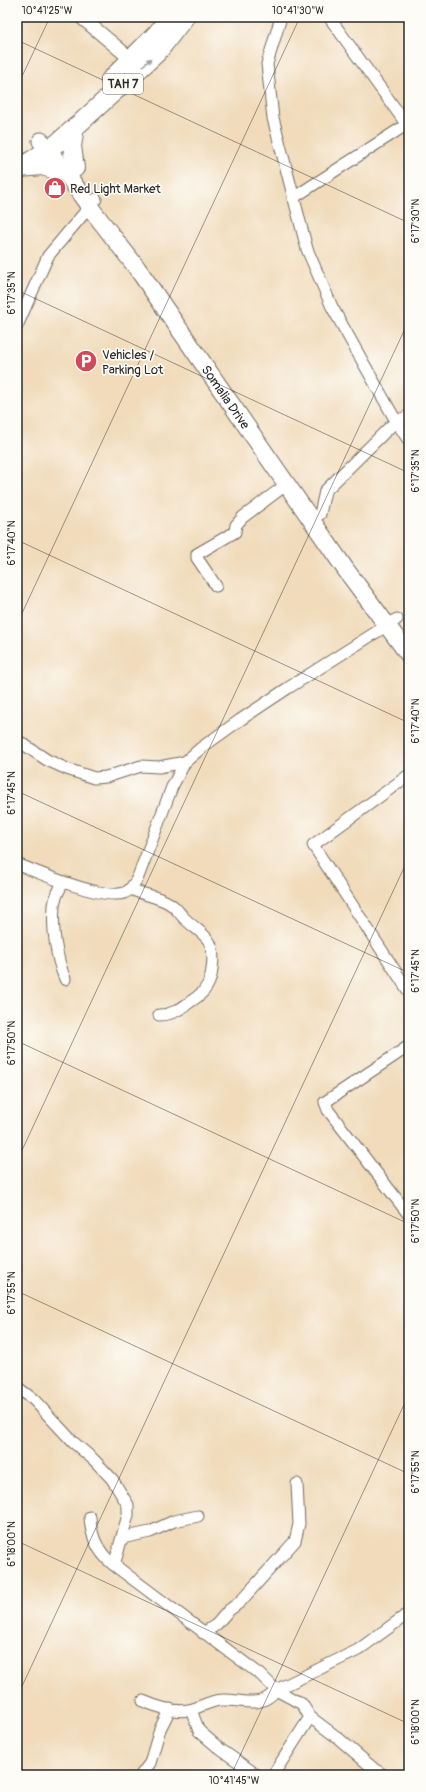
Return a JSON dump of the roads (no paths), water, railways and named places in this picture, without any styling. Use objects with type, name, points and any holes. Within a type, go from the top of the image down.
[{"type":"highway","name":"TAH 7","points":[[49,142],[170,17]]},
{"type":"highway","name":"TAH 7","points":[[18,165],[49,142],[76,127],[158,52],[185,17]]},
{"type":"highway","points":[[18,165],[42,166],[71,171],[72,146],[76,127]]},
{"type":"main road","name":"Somalia Drive","points":[[49,142],[71,171],[287,484],[392,622],[409,636]]},
{"type":"main road","name":"Somalia Drive","points":[[92,203],[216,364],[320,514],[392,622],[409,655]]},
{"type":"street","points":[[80,17],[131,59]]},
{"type":"street","points":[[281,17],[267,64],[273,118],[307,249],[332,307],[396,421],[409,441]]},
{"type":"street","points":[[293,198],[408,124],[329,17]]},
{"type":"street","points":[[17,326],[48,256],[92,203]]},
{"type":"street","points":[[320,514],[325,491],[396,421],[409,416]]},
{"type":"street","points":[[216,586],[197,558],[198,554],[235,532],[236,525],[243,517],[287,484]]},
{"type":"street","points":[[17,864],[62,882],[106,893],[124,893],[130,889],[138,877],[172,787],[185,762],[201,748],[240,720],[392,622]]},
{"type":"street","points":[[17,740],[47,760],[67,769],[94,778],[106,777],[142,766],[158,767],[185,762]]},
{"type":"street","points":[[409,775],[313,845],[409,992]]},
{"type":"street","points":[[62,882],[54,904],[56,944],[61,969],[65,979]]},
{"type":"street","points":[[130,889],[164,900],[177,907],[184,917],[205,935],[214,953],[208,986],[201,995],[180,1010],[167,1015],[159,1015]]},
{"type":"street","points":[[409,1046],[325,1102],[328,1110],[409,1215]]},
{"type":"street","points":[[17,1387],[34,1400],[73,1442],[93,1459],[112,1479],[128,1505],[128,1515],[115,1562],[118,1568]]},
{"type":"street","points":[[203,1633],[216,1625],[228,1611],[240,1602],[295,1541],[299,1524],[297,1484]]},
{"type":"street","points":[[90,1516],[90,1526],[95,1543],[101,1554],[203,1633],[261,1675],[276,1690],[302,1704],[310,1717],[338,1738],[374,1770],[384,1775]]},
{"type":"street","points":[[122,1538],[150,1532],[174,1521],[198,1516]]},
{"type":"street","points":[[143,1700],[156,1707],[185,1711],[221,1700],[260,1702],[270,1697],[276,1690],[358,1650],[409,1613]]},
{"type":"street","points":[[141,1775],[150,1763],[160,1729],[170,1709]]},
{"type":"street","points":[[191,1710],[199,1731],[220,1749],[257,1775]]},
{"type":"street","points":[[273,1775],[310,1717]]},
{"type":"place","name":"Red Light Market","points":[[55,188]]},
{"type":"place","name":"Vehicles / Parking Lot","points":[[86,361]]}]
